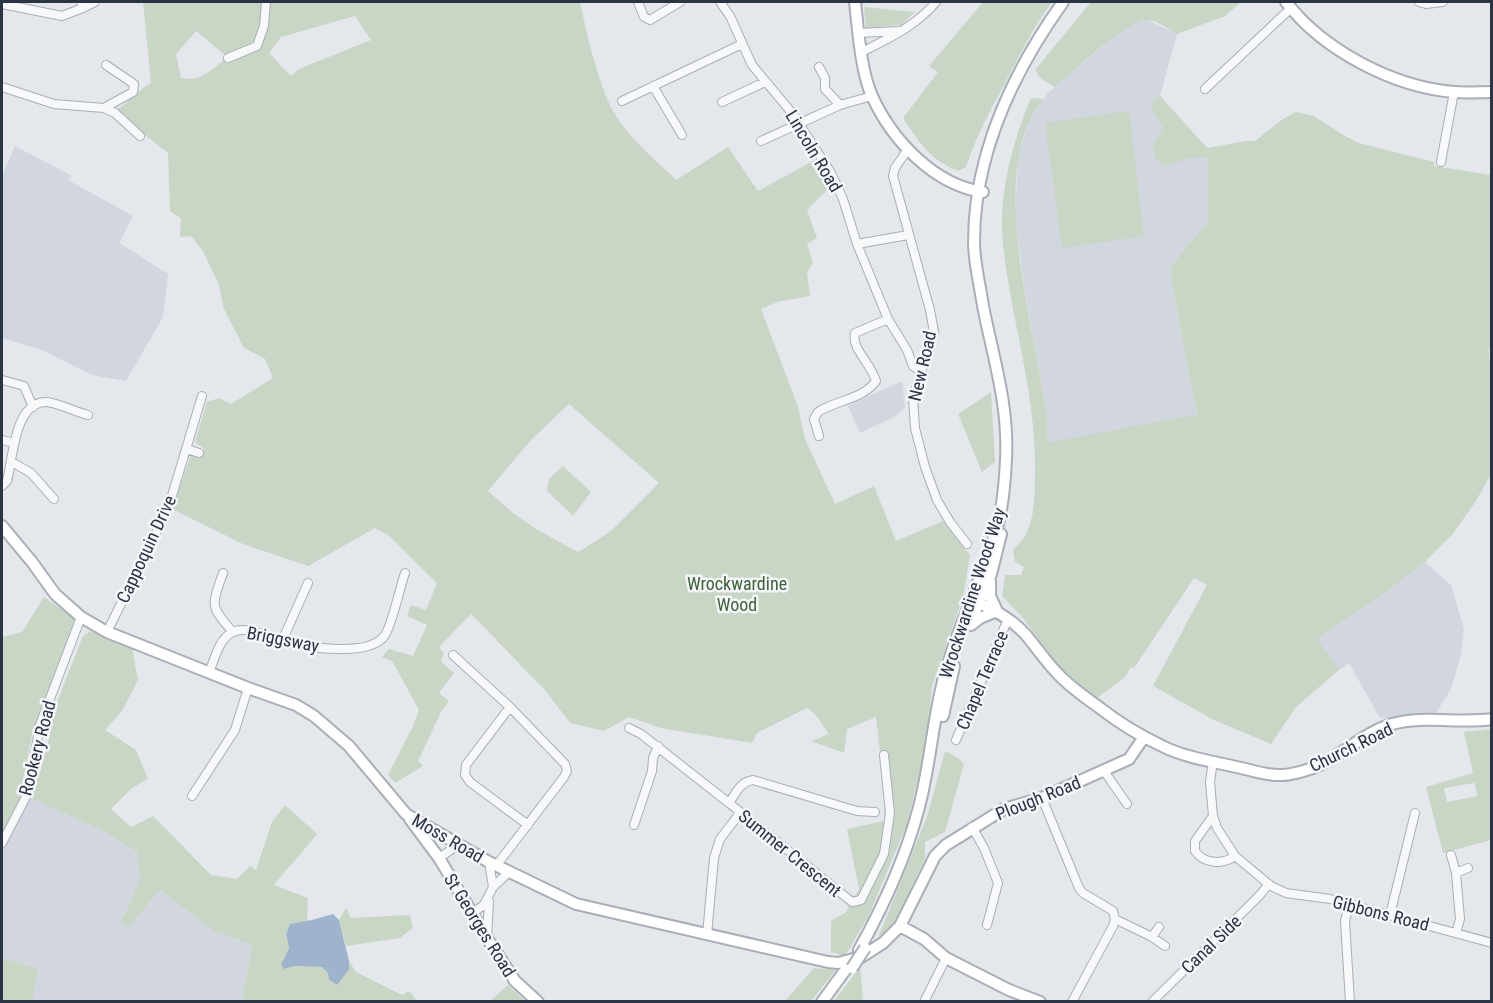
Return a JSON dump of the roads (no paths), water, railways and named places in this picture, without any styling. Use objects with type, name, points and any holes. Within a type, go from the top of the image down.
[{"type":"street","points":[[2,4],[62,16],[82,5],[95,2]]},
{"type":"street","points":[[228,58],[256,46],[264,26],[266,2]]},
{"type":"street","points":[[638,2],[644,17],[650,20],[680,2]]},
{"type":"street","name":"Lincoln Road","points":[[720,2],[730,16],[753,65],[784,103],[838,188],[857,244],[888,319],[907,350],[913,366],[922,373]]},
{"type":"street","points":[[855,2],[858,33],[872,96],[896,136],[908,149],[948,180],[982,192]]},
{"type":"street","points":[[862,52],[904,30],[926,14],[936,2]]},
{"type":"street","name":"Wrockwardine Wood Way","points":[[830,1002],[862,949],[901,875],[926,806],[951,675],[968,628],[999,520],[1006,457],[1004,401],[984,309],[974,244],[987,153],[1001,111],[1034,43],[1063,2]]},
{"type":"street","name":"Wrockwardine Wood Way","points":[[862,949],[892,884],[915,822],[931,751],[942,681],[975,601],[991,574],[1007,503],[1011,436],[1010,410],[983,270],[982,192],[1002,127],[1021,81],[1038,51],[1072,2]]},
{"type":"street","points":[[1419,2],[1426,4],[1443,2]]},
{"type":"street","points":[[1205,89],[1289,5],[1326,40],[1347,56],[1382,73],[1424,87],[1454,92],[1491,92]]},
{"type":"street","points":[[858,33],[904,30]]},
{"type":"street","points":[[622,101],[742,44]]},
{"type":"street","points":[[104,108],[133,93],[134,84],[106,65]]},
{"type":"street","points":[[819,67],[825,78],[825,89],[840,105]]},
{"type":"street","points":[[722,102],[765,82]]},
{"type":"street","points":[[652,86],[682,135]]},
{"type":"street","points":[[2,87],[54,104],[104,108],[115,113],[140,136]]},
{"type":"street","points":[[1441,162],[1454,92]]},
{"type":"street","points":[[761,141],[840,105],[872,96]]},
{"type":"street","name":"New Road","points":[[908,149],[894,168],[893,176],[930,310],[934,333],[912,402],[918,446],[937,500],[967,544]]},
{"type":"street","points":[[857,244],[908,236]]},
{"type":"street","points":[[819,436],[814,419],[818,412],[860,395],[870,389],[876,381],[873,370],[853,340],[855,333],[888,319]]},
{"type":"street","points":[[2,380],[24,386],[33,406]]},
{"type":"street","name":"Cappoquin Drive","points":[[107,632],[168,509],[202,396]]},
{"type":"street","points":[[2,486],[7,481],[20,423],[33,406],[46,402],[88,415]]},
{"type":"street","points":[[2,440],[14,443]]},
{"type":"street","points":[[187,448],[199,453]]},
{"type":"street","points":[[12,462],[31,473],[54,499]]},
{"type":"street","name":"Moss Road","points":[[2,526],[55,594],[81,617],[107,632],[296,705],[332,729],[406,814],[493,864],[576,904],[838,963],[861,957],[883,943],[900,926]]},
{"type":"street","points":[[223,573],[213,602],[217,615],[233,632]]},
{"type":"street","name":"Briggsway","points":[[209,672],[223,640],[233,632],[243,630],[314,647],[363,648],[376,643],[385,635],[405,573]]},
{"type":"street","points":[[991,574],[990,596],[997,612]]},
{"type":"street","points":[[282,641],[308,583]]},
{"type":"street","points":[[975,601],[1008,619],[1028,637],[1059,675],[1101,709],[1144,737]]},
{"type":"street","points":[[968,628],[980,618],[997,612]]},
{"type":"street","name":"Rookery Road","points":[[2,843],[28,793],[40,725],[81,617]]},
{"type":"street","name":"Chapel Terrace","points":[[956,740],[1008,619]]},
{"type":"street","points":[[453,655],[510,707],[565,764],[567,771],[528,825],[493,864],[493,887],[489,897],[484,906],[472,913]]},
{"type":"street","points":[[192,796],[235,730],[248,688]]},
{"type":"street","points":[[510,707],[466,765],[465,775],[470,782],[528,825]]},
{"type":"street","name":"Church Road","points":[[1144,737],[1165,748],[1264,774],[1283,775],[1311,768],[1333,759],[1371,734],[1395,724],[1461,719],[1475,722],[1491,719]]},
{"type":"street","name":"Summer Crescent","points":[[629,729],[642,734],[658,746],[852,902],[861,900],[884,854],[891,813],[884,755]]},
{"type":"street","name":"Plough Road","points":[[900,926],[935,856],[946,845],[1004,809],[1042,798],[1128,759],[1144,737]]},
{"type":"street","points":[[634,825],[658,746]]},
{"type":"street","points":[[1213,761],[1210,782],[1213,816],[1225,844],[1235,856],[1270,885]]},
{"type":"street","points":[[1104,771],[1127,804]]},
{"type":"street","name":"Summer Crescent","points":[[729,803],[745,781],[753,780],[857,811],[875,812]]},
{"type":"street","points":[[1042,798],[1079,888],[1083,893],[1113,911],[1115,919],[1072,1002]]},
{"type":"street","points":[[707,935],[714,858],[720,839],[740,813]]},
{"type":"street","points":[[1390,915],[1415,813]]},
{"type":"street","name":"St Georges Road","points":[[406,814],[439,858],[515,981],[538,1002]]},
{"type":"street","points":[[1213,816],[1195,841],[1195,851],[1203,859],[1213,861],[1222,862],[1235,856]]},
{"type":"street","points":[[972,828],[984,848],[998,883],[987,925]]},
{"type":"street","points":[[439,858],[458,845]]},
{"type":"street","points":[[1451,855],[1456,873],[1460,919],[1456,933]]},
{"type":"street","points":[[1456,873],[1468,868]]},
{"type":"street","points":[[493,887],[509,872]]},
{"type":"street","name":"Gibbons Road","points":[[1270,885],[1286,893],[1330,899],[1491,942]]},
{"type":"street","name":"Canal Side","points":[[1152,1002],[1270,885]]},
{"type":"street","points":[[487,938],[489,897]]},
{"type":"street","points":[[1349,905],[1345,921],[1350,1002]]},
{"type":"street","points":[[1115,919],[1165,946]]},
{"type":"street","points":[[900,926],[924,939],[946,958],[1009,990],[1040,1002]]},
{"type":"street","points":[[1152,937],[1159,927]]},
{"type":"street","points":[[924,1002],[946,958]]},
{"type":"street","name":"Wrockwardine Wood Way","points":[[822,1002],[849,969]]},
{"type":"water","points":[[333,914],[339,920],[349,961],[349,970],[337,985],[329,980],[328,973],[322,967],[295,966],[284,969],[281,965],[289,948],[286,934],[290,924]]},
{"type":"park label","name":"Wrockwardine Wood","points":[[737,593]]}]
